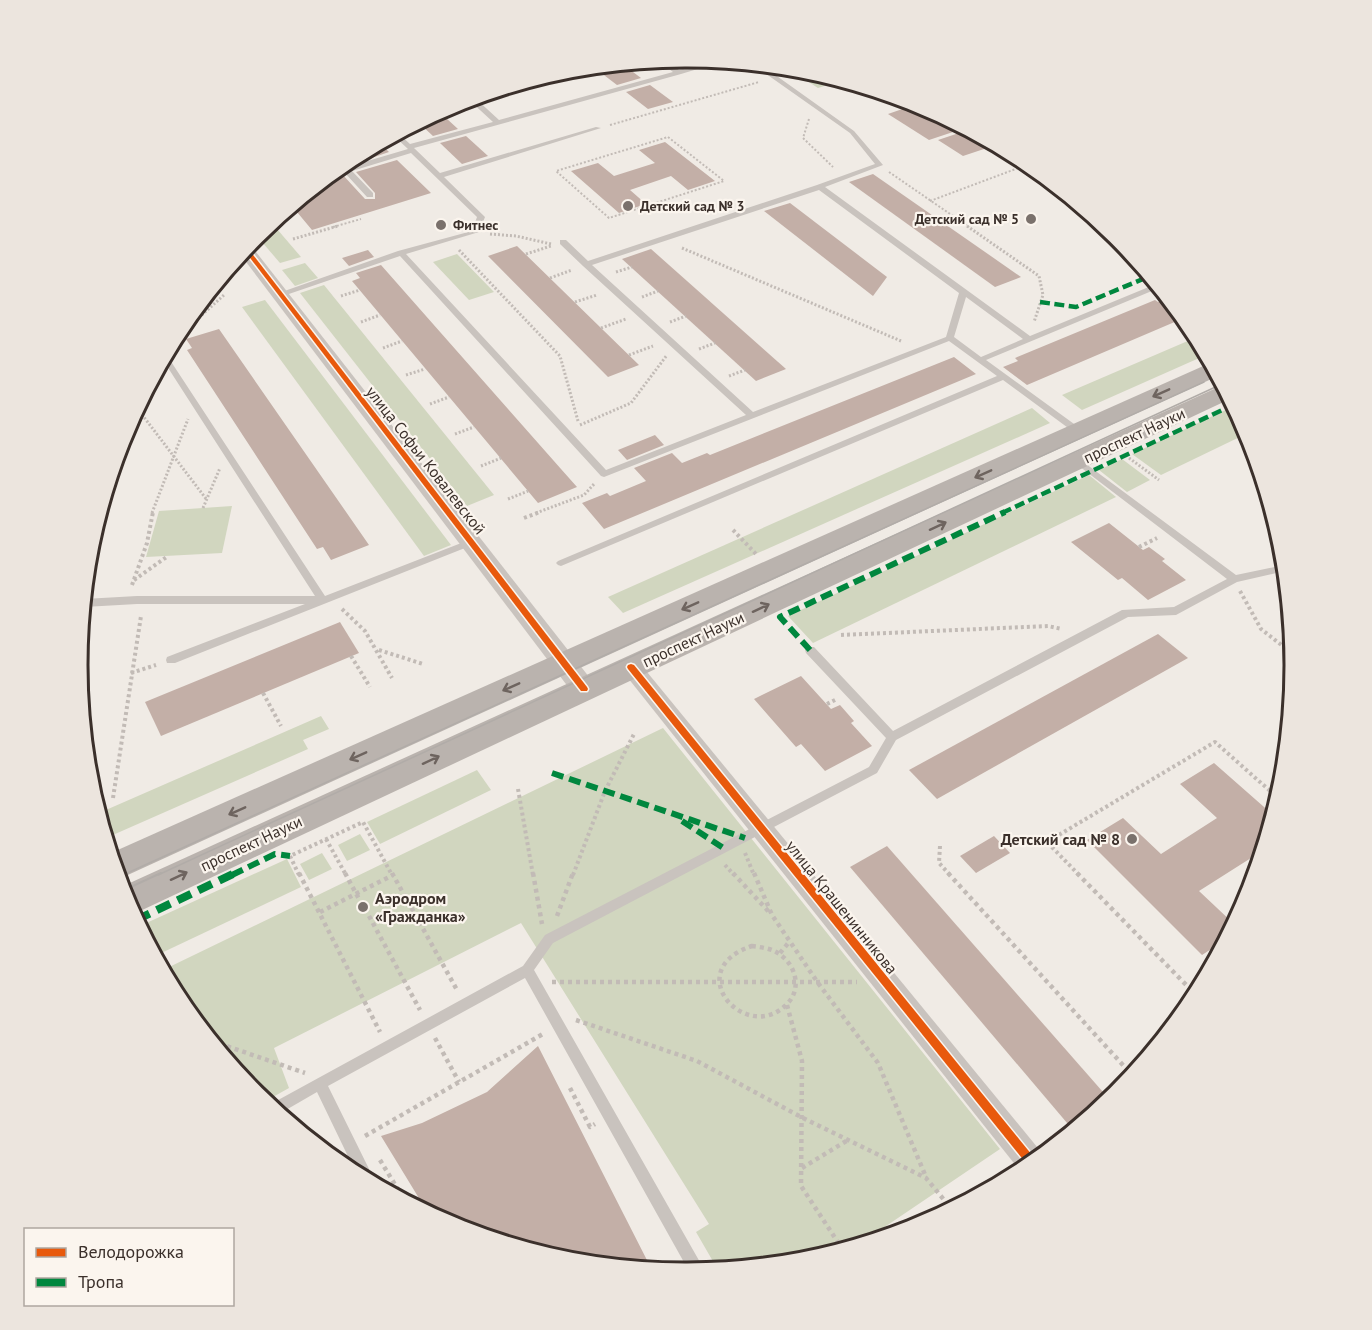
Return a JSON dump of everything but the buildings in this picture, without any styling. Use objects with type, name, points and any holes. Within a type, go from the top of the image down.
[{"type":"main road","name":"проспект Науки","points":[[122,863],[1206,372]]},
{"type":"main road","name":"проспект Науки","points":[[135,897],[1219,395]]},
{"type":"street","name":"улица Софьи Ковалевской","points":[[248,259],[280,294],[584,690]]},
{"type":"street","name":"улица Крашенинникова","points":[[631,668],[1026,1156]]},
{"type":"lane","points":[[672,68],[679,73]]},
{"type":"lane","points":[[355,167],[497,122],[694,68]]},
{"type":"lane","points":[[586,264],[820,187],[879,165],[852,132],[769,74]]},
{"type":"lane","points":[[478,105],[497,122]]},
{"type":"lane","points":[[439,176],[598,129]]},
{"type":"lane","points":[[280,294],[475,232],[481,217],[402,140]]},
{"type":"lane","points":[[349,172],[370,195]]},
{"type":"lane","points":[[820,187],[1028,339]]},
{"type":"lane","points":[[563,242],[751,415]]},
{"type":"lane","points":[[401,254],[604,474],[950,338]]},
{"type":"lane","points":[[980,360],[1150,289]]},
{"type":"lane","points":[[950,338],[963,293]]},
{"type":"lane","points":[[950,338],[1078,431]]},
{"type":"lane","points":[[169,366],[195,401],[322,600]]},
{"type":"lane","points":[[561,563],[1004,377]]},
{"type":"lane","points":[[1078,461],[1234,579]]},
{"type":"lane","points":[[171,660],[472,542]]},
{"type":"lane","points":[[282,1105],[464,1002],[527,970],[549,939],[873,770],[891,737],[1126,613],[1176,611],[1234,579],[1275,570]]},
{"type":"lane","points":[[92,603],[137,600],[322,600]]},
{"type":"lane","points":[[810,650],[891,737]]},
{"type":"lane","points":[[527,970],[692,1262]]},
{"type":"lane","points":[[323,1082],[361,1166]]},
{"type":"path","points":[[598,129],[774,77]]},
{"type":"path","points":[[814,106],[803,138],[844,178]]},
{"type":"path","points":[[668,137],[724,180],[609,218],[556,171],[668,137]]},
{"type":"path","points":[[879,165],[1039,276],[1042,295],[1028,339]]},
{"type":"path","points":[[930,201],[1018,168]]},
{"type":"path","points":[[293,239],[361,219]]},
{"type":"path","points":[[475,232],[516,236],[555,245],[526,254]]},
{"type":"path","points":[[456,238],[459,250],[560,356],[588,457]]},
{"type":"path","points":[[658,240],[696,252],[920,349]]},
{"type":"path","points":[[575,302],[614,289]]},
{"type":"path","points":[[341,296],[360,290]]},
{"type":"path","points":[[202,315],[224,295]]},
{"type":"path","points":[[601,328],[641,314]]},
{"type":"path","points":[[361,322],[380,315]]},
{"type":"path","points":[[383,348],[402,341]]},
{"type":"path","points":[[580,426],[631,403],[672,342]]},
{"type":"path","points":[[628,355],[672,342]]},
{"type":"path","points":[[406,375],[425,369]]},
{"type":"path","points":[[430,404],[449,397]]},
{"type":"path","points":[[112,798],[142,609],[131,588],[147,543],[153,509],[195,401]]},
{"type":"path","points":[[143,416],[207,500]]},
{"type":"path","points":[[455,434],[474,427]]},
{"type":"path","points":[[203,508],[227,451]]},
{"type":"path","points":[[1125,455],[1159,480]]},
{"type":"path","points":[[481,466],[501,458]]},
{"type":"path","points":[[524,518],[584,495],[604,474]]},
{"type":"path","points":[[508,499],[528,491]]},
{"type":"path","points":[[133,581],[168,556]]},
{"type":"path","points":[[1234,579],[1261,629],[1283,646]]},
{"type":"path","points":[[322,600],[334,603],[352,615],[379,650],[392,678]]},
{"type":"path","points":[[841,635],[1048,626],[1086,634]]},
{"type":"path","points":[[379,650],[423,664]]},
{"type":"path","points":[[351,656],[370,687]]},
{"type":"path","points":[[131,674],[171,660]]},
{"type":"path","points":[[263,693],[281,726]]},
{"type":"path","points":[[549,939],[605,792],[634,734]]},
{"type":"path","points":[[1189,988],[1047,842],[1215,742],[1270,791]]},
{"type":"path","points":[[518,789],[540,920],[549,939]]},
{"type":"path","points":[[387,1046],[290,856],[363,822],[464,1002]]},
{"type":"path","points":[[326,840],[358,896]]},
{"type":"path","points":[[739,841],[772,915]]},
{"type":"path","points":[[940,846],[939,863],[1127,1067]]},
{"type":"path","points":[[715,854],[772,915],[818,983],[878,1064],[926,1178],[945,1201]]},
{"type":"path","points":[[320,912],[358,896],[393,875]]},
{"type":"path","points":[[369,916],[459,1082]]},
{"type":"path","points":[[780,953],[790,941]]},
{"type":"path","points":[[764,947],[780,953],[793,966],[797,989],[787,1005],[771,1015],[757,1016],[733,1007],[724,997],[719,982],[723,965],[730,956],[740,950],[764,947]]},
{"type":"path","points":[[535,982],[818,983],[885,981]]},
{"type":"path","points":[[787,1005],[802,1061],[801,1186],[838,1243]]},
{"type":"path","points":[[552,1012],[696,1061],[803,1118],[926,1178]]},
{"type":"path","points":[[370,1145],[365,1135],[543,1034],[548,1044]]},
{"type":"path","points":[[226,1046],[323,1082]]},
{"type":"path","points":[[569,1086],[590,1127]]},
{"type":"path","points":[[801,1169],[848,1140]]},
{"type":"path","points":[[376,1154],[396,1187]]},
{"type":"green space","points":[[805,79],[828,85],[818,88]]},
{"type":"green space","points":[[278,230],[301,257],[280,263],[263,244]]},
{"type":"green space","points":[[457,254],[494,292],[469,300],[433,262]]},
{"type":"green space","points":[[305,263],[318,278],[295,286],[282,270]]},
{"type":"green space","points":[[324,285],[494,495],[467,506],[300,293]]},
{"type":"green space","points":[[265,300],[451,545],[424,556],[242,307]]},
{"type":"green space","points":[[1188,341],[1198,358],[1082,410],[1062,395]]},
{"type":"green space","points":[[1032,408],[1050,423],[623,613],[608,597]]},
{"type":"green space","points":[[1226,410],[1239,438],[1161,475],[1132,454]]},
{"type":"green space","points":[[1122,459],[1150,480],[1127,492],[1099,470]]},
{"type":"green space","points":[[1089,475],[1116,497],[813,643],[788,616]]},
{"type":"green space","points":[[232,506],[222,553],[146,557],[159,511]]},
{"type":"green space","points":[[321,716],[329,729],[303,740],[308,749],[113,835],[107,810]]},
{"type":"green space","points":[[663,728],[1000,1149],[880,1230],[803,1251],[713,1261],[696,1232],[709,1224],[521,923],[274,1048],[289,1088],[274,1096],[237,1059],[212,1029],[170,966]]},
{"type":"green space","points":[[477,770],[491,790],[380,844],[367,822]]},
{"type":"green space","points":[[360,834],[370,850],[347,861],[338,845]]},
{"type":"green space","points":[[322,853],[332,869],[309,880],[300,864]]},
{"type":"green space","points":[[287,859],[301,887],[163,952],[147,923]]},
{"type":"tram line","points":[[126,874],[1204,382]]},
{"type":"tram line","points":[[158,875],[1215,387]]},
{"type":"tram line","points":[[131,887],[161,873]]},
{"type":"marked path","points":[[1040,302],[1076,307],[1142,279]]},
{"type":"marked path","points":[[810,650],[780,617],[1225,409]]},
{"type":"marked path","points":[[552,773],[745,838]]},
{"type":"marked path","points":[[682,821],[725,849]]},
{"type":"marked path","points":[[144,916],[275,854],[290,856]]},
{"type":"cycle path","points":[[251,256],[584,689]]},
{"type":"cycle path","points":[[631,667],[1026,1156]]},
{"type":"place","name":"Детский сад № 3","points":[[628,206]]},
{"type":"place","name":"Детский сад № 5","points":[[1031,219]]},
{"type":"place","name":"Фитнес","points":[[441,225]]},
{"type":"place","name":"Детский сад № 8","points":[[1132,839]]},
{"type":"place","name":"Аэродром «Гражданка»","points":[[363,907]]}]
